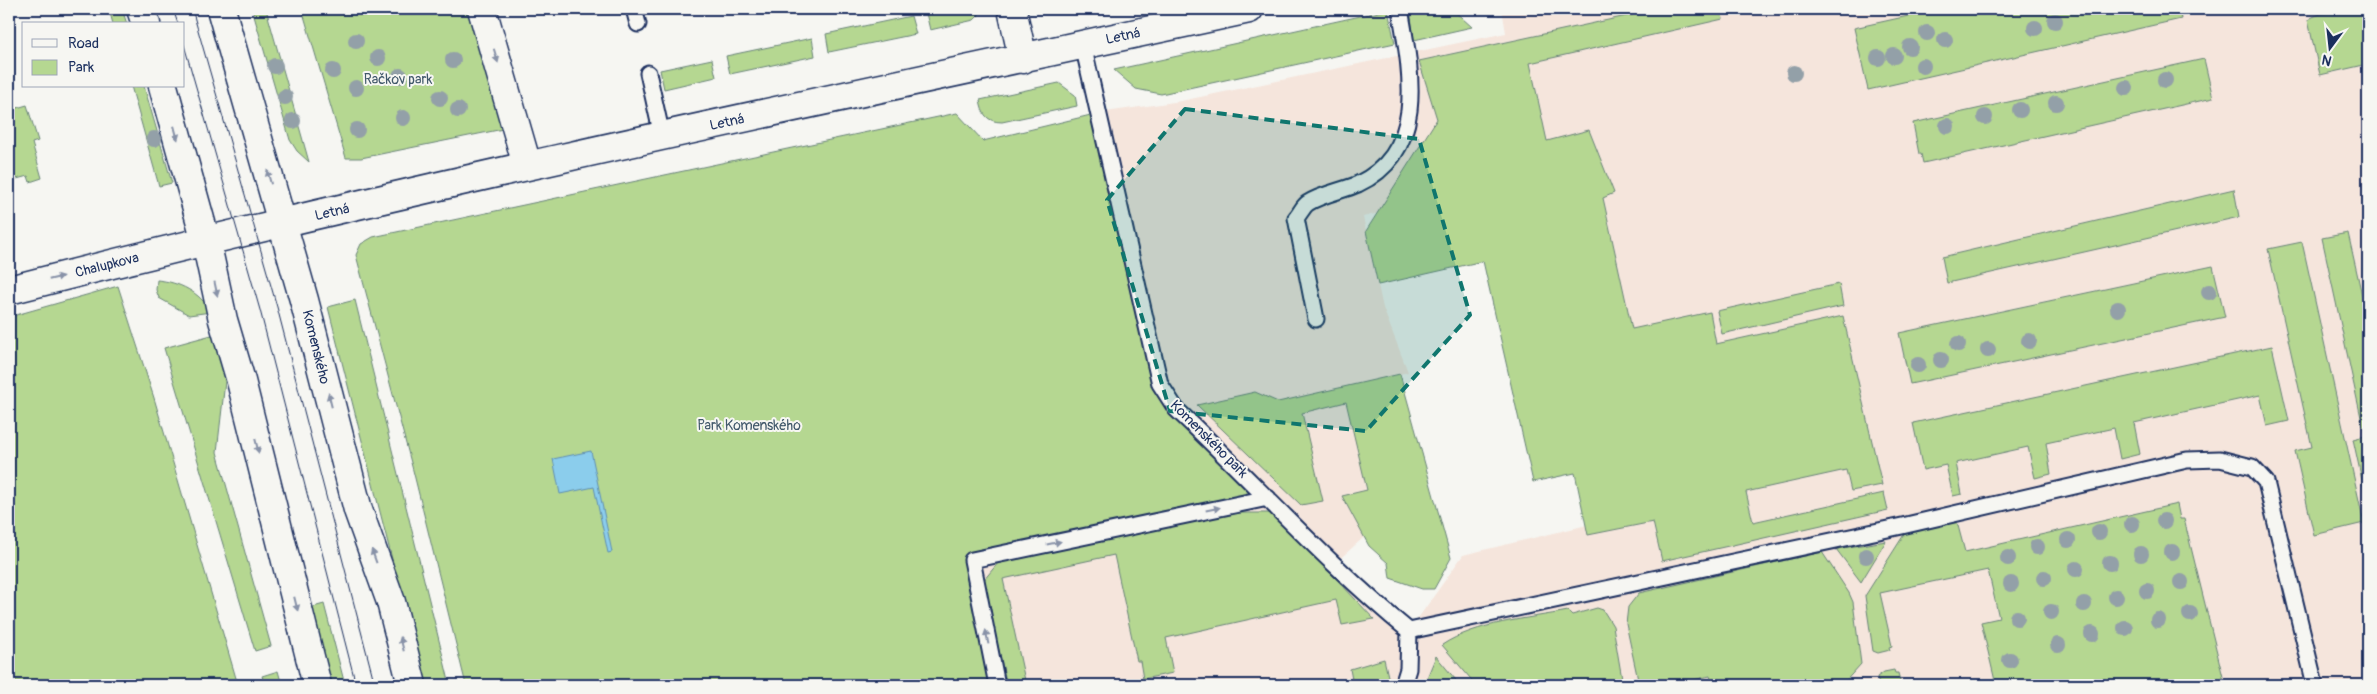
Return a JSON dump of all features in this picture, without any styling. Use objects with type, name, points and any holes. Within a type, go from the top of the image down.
[{"type":"street","points":[[141,9],[145,22]]},
{"type":"street","name":"Komenského","points":[[221,9],[283,224],[358,510],[391,602],[412,685]]},
{"type":"street","points":[[482,9],[527,165]]},
{"type":"street","points":[[1012,9],[1023,58]]},
{"type":"street","name":"Letná","points":[[206,241],[527,165],[1249,9]]},
{"type":"street","points":[[164,88],[206,241],[223,320],[241,382],[317,685]]},
{"type":"street","name":"Chalupkova","points":[[9,290],[206,241]]},
{"type":"lane","points":[[634,9],[638,24]]},
{"type":"lane","points":[[1316,319],[1296,218],[1307,204],[1374,177],[1395,156],[1407,123],[1412,92],[1400,9]]},
{"type":"lane","name":"Komenského park","points":[[1083,45],[1160,384],[1176,409],[1348,578],[1409,631]]},
{"type":"lane","points":[[648,73],[662,136]]},
{"type":"lane","points":[[1403,685],[1408,669],[1409,631],[1902,526],[2187,460],[2220,459],[2252,467],[2266,482],[2315,685]]},
{"type":"lane","points":[[997,685],[972,560],[1268,498]]},
{"type":"highlighted area","points":[[1185,109],[1419,139],[1470,315],[1366,431],[1170,411],[1107,200]]},
{"type":"shaded area","points":[[1502,9],[2368,9],[2368,685],[997,685],[972,560],[1160,384],[1099,113],[1181,101],[1506,33]],"holes":[[[1537,174],[1612,519],[1463,555],[1409,631],[1334,564],[1428,480],[1400,374],[1408,372],[1383,308],[1363,217]]]},
{"type":"green space","points":[[109,9],[122,9],[126,22],[112,22]]},
{"type":"green space","points":[[252,9],[266,9],[309,162],[297,151],[290,140]]},
{"type":"green space","name":"Račkov park","points":[[302,9],[469,9],[503,129],[361,158],[346,158]]},
{"type":"green space","points":[[946,9],[979,9],[979,15],[974,20],[930,30],[926,13]]},
{"type":"green space","points":[[1415,9],[1452,9],[1472,27],[1414,40],[1411,17]]},
{"type":"green space","points":[[1659,9],[1721,9],[1723,19],[1530,63],[1547,141],[1589,130],[1614,193],[1603,198],[1632,329],[1710,312],[1716,344],[1843,316],[1882,485],[1851,491],[1846,470],[1746,492],[1753,522],[1884,493],[1888,510],[1662,561],[1653,522],[1588,535],[1575,473],[1533,482],[1483,261],[1378,285],[1366,231],[1437,119],[1419,61]]},
{"type":"green space","points":[[1940,9],[2179,9],[2181,19],[1868,90],[1854,28]]},
{"type":"green space","points":[[2346,9],[2368,9],[2368,64],[2320,75],[2308,20],[2317,15]]},
{"type":"green space","points":[[1388,10],[1395,43],[1161,94],[1136,89],[1114,70]]},
{"type":"green space","points":[[911,16],[916,34],[829,52],[826,34]]},
{"type":"green space","points":[[812,38],[815,56],[730,74],[726,56]]},
{"type":"green space","points":[[712,59],[716,77],[664,89],[660,70]]},
{"type":"green space","points":[[2204,59],[2213,98],[1923,163],[1921,154],[1919,154],[1913,123]]},
{"type":"green space","points":[[1059,83],[1075,95],[1077,106],[1002,122],[989,119],[982,109],[980,100]]},
{"type":"green space","points":[[132,88],[145,88],[172,183],[159,186]]},
{"type":"green space","points":[[27,105],[38,141],[32,143],[42,178],[30,182],[28,176],[9,181],[9,107],[10,110]]},
{"type":"green space","name":"Park Komenského","points":[[957,113],[983,141],[1099,113],[1160,384],[1268,498],[972,560],[997,685],[466,685],[414,474],[356,255],[361,244],[373,237]]},
{"type":"green space","points":[[2234,189],[2239,217],[1947,283],[1942,257]]},
{"type":"green space","points":[[2348,233],[2368,322],[2368,499],[2366,499],[2353,439],[2365,436],[2322,238]]},
{"type":"green space","points":[[2302,242],[2364,523],[2314,535],[2295,451],[2312,447],[2268,249]]},
{"type":"green space","points":[[2213,266],[2225,317],[1910,384],[1899,333]]},
{"type":"green space","points":[[157,280],[173,283],[188,289],[201,299],[211,312],[189,315],[159,298],[156,290]]},
{"type":"green space","points":[[1839,284],[1843,306],[1722,334],[1717,311]]},
{"type":"green space","points":[[118,286],[154,398],[238,685],[9,685],[9,317]]},
{"type":"green space","points":[[355,300],[450,685],[424,685],[328,307]]},
{"type":"green space","points":[[219,333],[227,364],[217,452],[271,646],[255,651],[164,348]]},
{"type":"green space","points":[[2272,346],[2289,421],[2267,426],[2260,395],[2134,423],[2140,454],[2120,459],[2114,428],[2046,443],[2051,474],[2035,478],[2028,447],[1956,463],[1962,494],[1953,496],[1946,465],[1923,470],[1913,423]]},
{"type":"green space","points":[[1400,374],[1451,558],[1434,589],[1422,589],[1390,578],[1388,563],[1369,546],[1342,496],[1367,490],[1346,402],[1302,413],[1323,501],[1301,505],[1197,405],[1255,392],[1278,402]]},
{"type":"green space","points":[[2177,504],[2180,519],[2184,519],[2225,685],[1996,685],[1981,622],[1999,618],[1988,570],[1880,593],[1892,646],[1889,647],[1890,650],[1878,653],[1873,651],[1865,596],[1905,533],[1957,522],[1965,552]]},
{"type":"green space","points":[[1233,513],[1274,513],[1374,619],[1342,625],[1336,600],[1166,638],[1173,673],[1143,679],[1140,661],[1137,661],[1114,555],[1003,579],[1026,685],[1007,685],[983,581],[998,563]]},
{"type":"green space","points":[[1886,541],[1861,582],[1836,549]]},
{"type":"green space","points":[[1822,552],[1853,602],[1861,664],[1842,685],[1713,685],[1710,676],[1662,686],[1644,684],[1638,680],[1626,624],[1628,607],[1639,593]]},
{"type":"green space","points":[[324,604],[345,685],[330,685],[310,608]]},
{"type":"green space","points":[[1597,608],[1603,610],[1613,626],[1623,685],[1476,685],[1442,645],[1456,637],[1486,626],[1568,611],[1572,615]]},
{"type":"green space","points":[[1436,656],[1460,685],[1424,685]]},
{"type":"green space","points":[[1384,659],[1390,685],[1353,685],[1350,669]]},
{"type":"green space","points":[[1894,670],[1895,673],[1898,673],[1901,685],[1879,685],[1877,677],[1884,672]]},
{"type":"green space","points":[[278,671],[282,685],[265,685],[262,676]]},
{"type":"water","points":[[591,451],[612,552],[608,553],[594,487],[560,494],[553,459]]},
{"type":"tram line","points":[[173,9],[177,22]]},
{"type":"tram line","points":[[192,9],[277,307],[375,685]]},
{"type":"tram line","points":[[185,48],[260,310],[356,685]]}]
